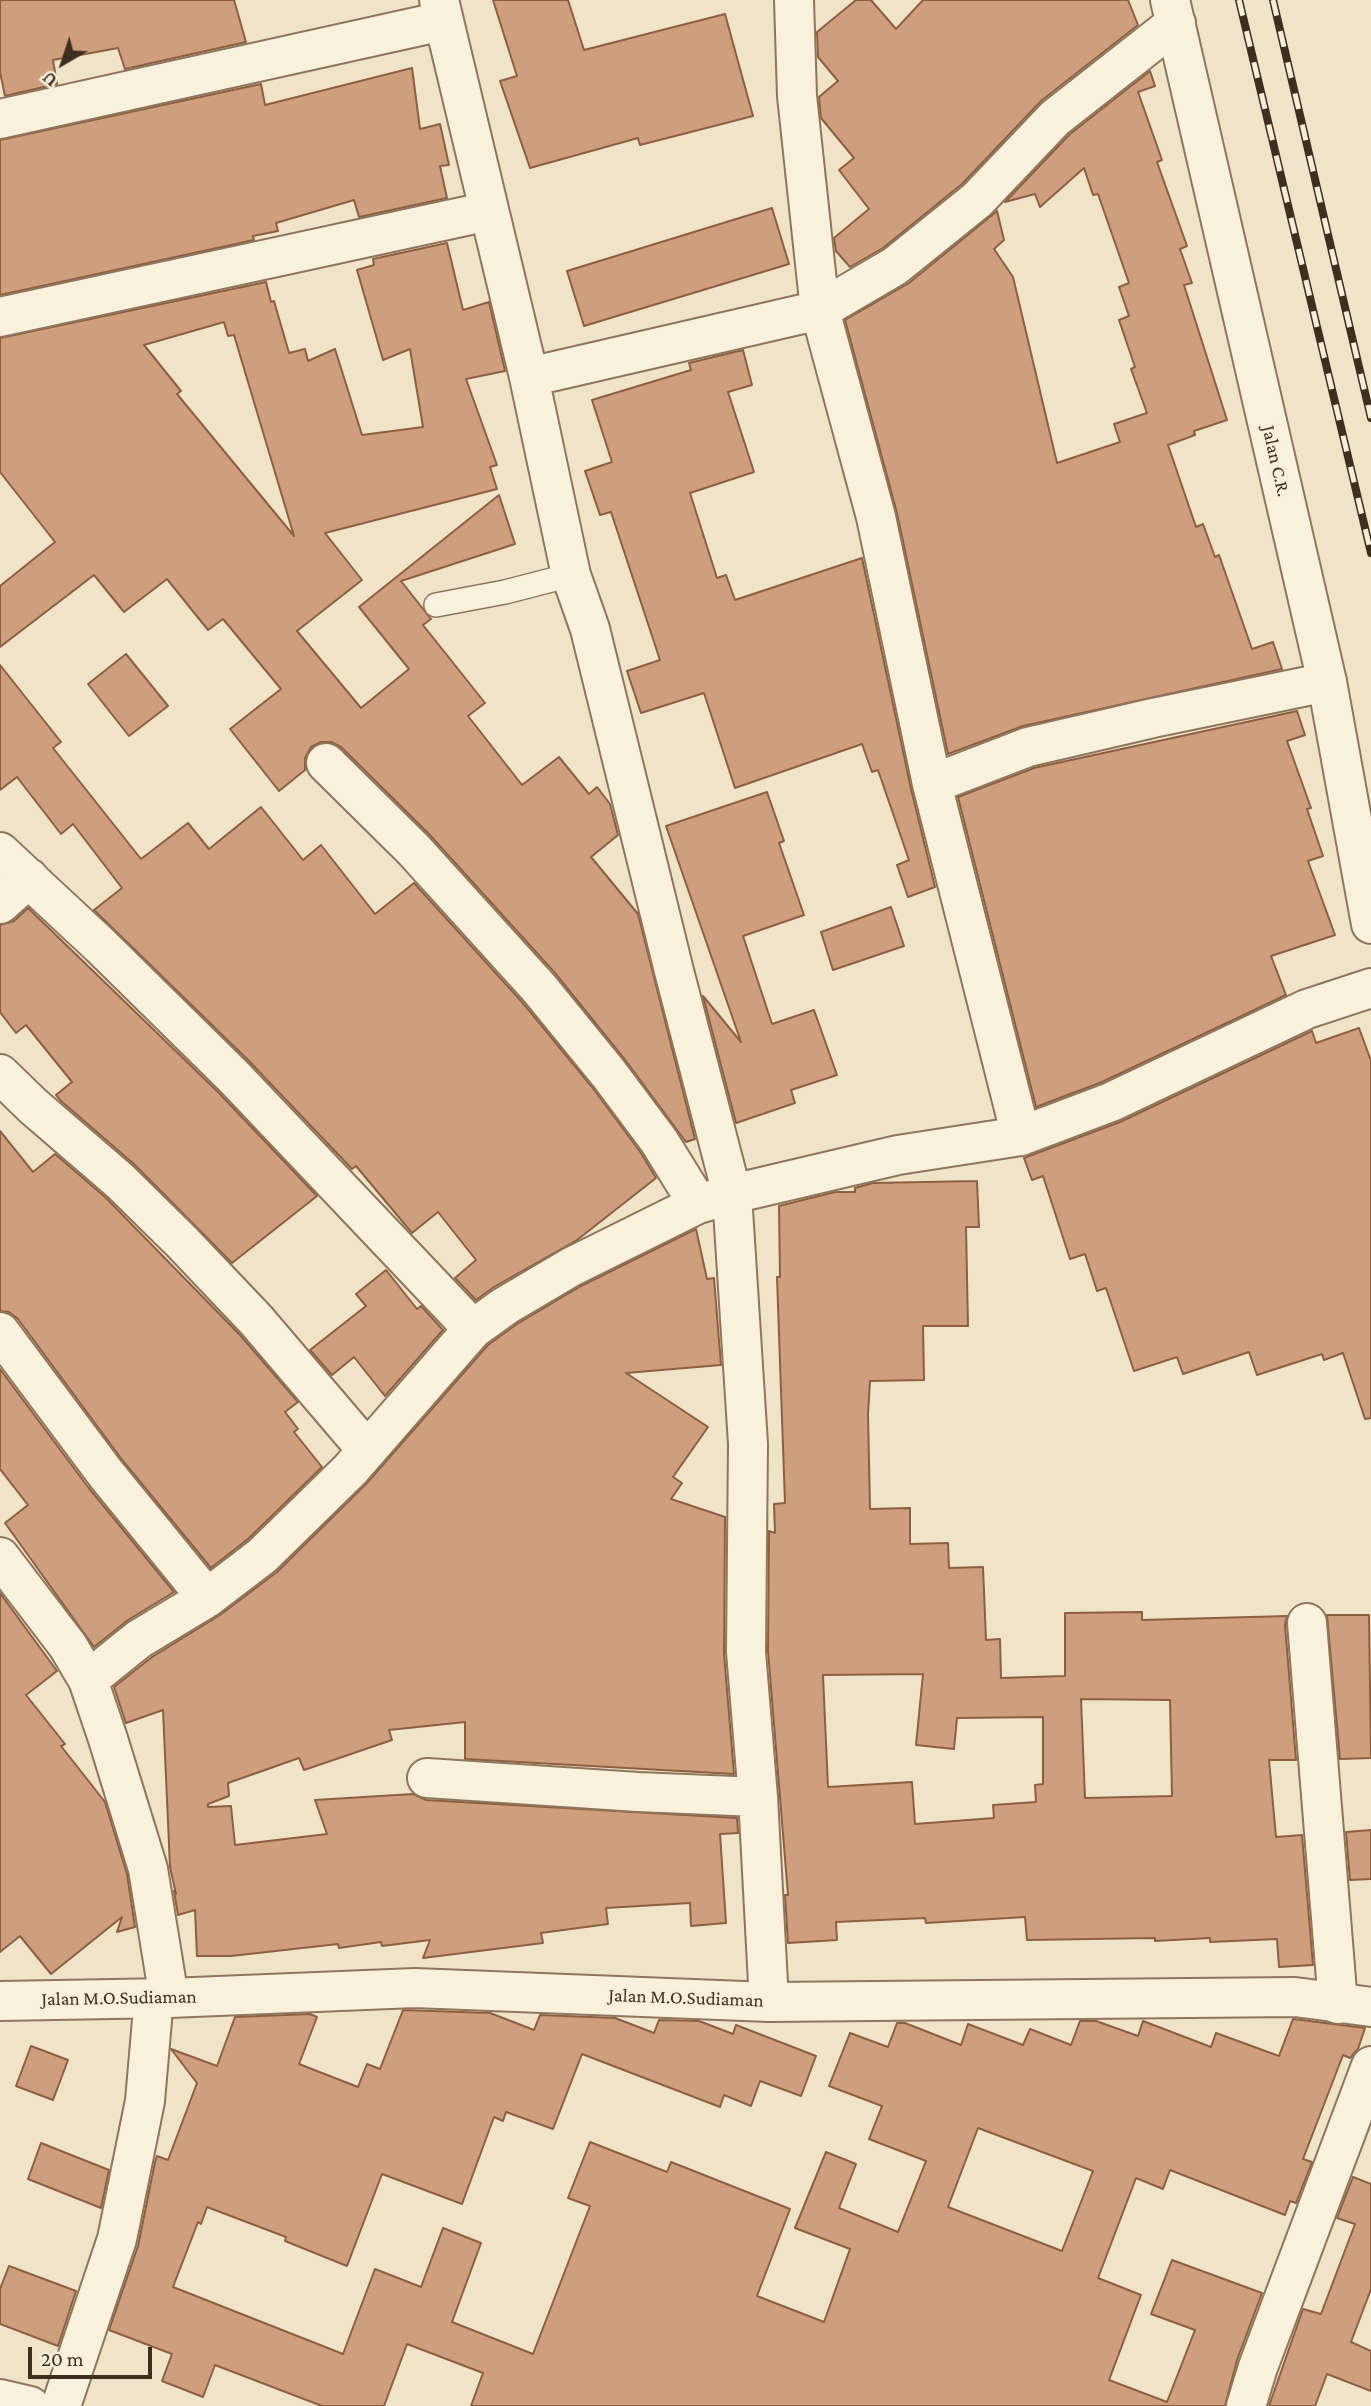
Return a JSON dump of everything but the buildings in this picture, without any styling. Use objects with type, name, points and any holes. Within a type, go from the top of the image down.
[{"type":"street","points":[[794,0],[797,96],[820,310],[876,517],[932,784],[1021,1136]]},
{"type":"street","points":[[0,119],[441,10],[529,377],[570,575],[590,629],[674,971],[715,1199],[748,1444],[746,1652],[758,1797],[769,2002]]},
{"type":"street","points":[[529,377],[820,310],[895,266],[977,200],[1055,118],[1173,11]]},
{"type":"street","name":"Jalan C.R.","points":[[1173,11],[1326,682],[1371,924]]},
{"type":"street","points":[[0,317],[489,211]]},
{"type":"street","points":[[932,784],[1028,747],[1326,682]]},
{"type":"street","points":[[326,763],[413,849],[539,988],[659,1141],[715,1199]]},
{"type":"street","points":[[0,852],[234,1077],[473,1329]]},
{"type":"street","points":[[0,904],[29,878]]},
{"type":"street","points":[[88,1679],[139,1639],[206,1598],[271,1548],[350,1470],[473,1329],[505,1306],[571,1267],[715,1199],[898,1155],[1021,1136],[1111,1102],[1307,1009],[1371,988]]},
{"type":"street","points":[[0,1073],[33,1106],[120,1181],[182,1242],[257,1320],[366,1449]]},
{"type":"street","points":[[0,1332],[106,1474],[206,1598]]},
{"type":"street","points":[[0,1557],[68,1646],[88,1679],[148,1869],[162,1998],[145,2101],[117,2239],[61,2406]]},
{"type":"street","points":[[1307,1623],[1355,2006]]},
{"type":"street","points":[[427,1778],[758,1797]]},
{"type":"street","name":"Jalan M.O.Sudiaman","points":[[0,2001],[415,1988],[769,2002],[1295,1997],[1355,2006]]},
{"type":"street","points":[[1246,2406],[1258,2367],[1371,2066]]},
{"type":"street","points":[[0,2399],[30,2406]]},
{"type":"lane","points":[[436,605],[505,592],[570,575]]},
{"type":"railway","points":[[1239,0],[1371,553]]},
{"type":"railway","points":[[1273,0],[1371,418]]}]
